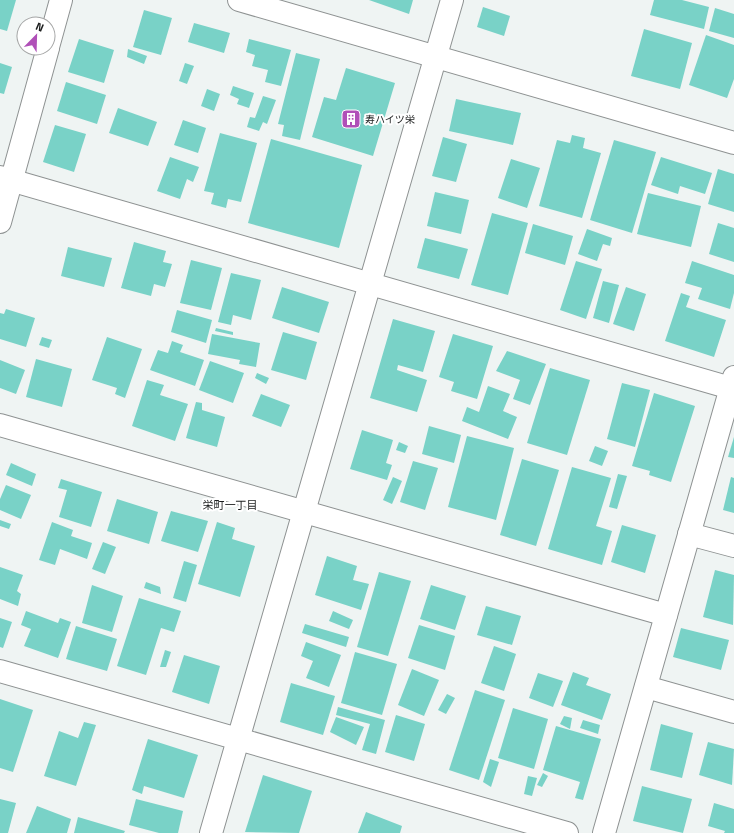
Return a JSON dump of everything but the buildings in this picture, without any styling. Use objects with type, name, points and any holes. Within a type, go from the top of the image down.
[{"type":"street","points":[[56,18],[61,0]]},
{"type":"street","points":[[239,0],[734,143]]},
{"type":"street","points":[[211,833],[452,0]]},
{"type":"street","points":[[0,222],[6,178],[45,56]]},
{"type":"street","points":[[6,178],[370,283],[733,385],[604,833]]},
{"type":"street","points":[[0,425],[666,615]]},
{"type":"street","points":[[690,534],[734,546]]},
{"type":"street","points":[[0,671],[237,740],[567,833]]},
{"type":"street","points":[[646,687],[734,712]]},
{"type":"place","name":"寿ハイツ栄","points":[[351,119]]},
{"type":"district","name":"栄町一丁目","points":[[230,505]]}]
